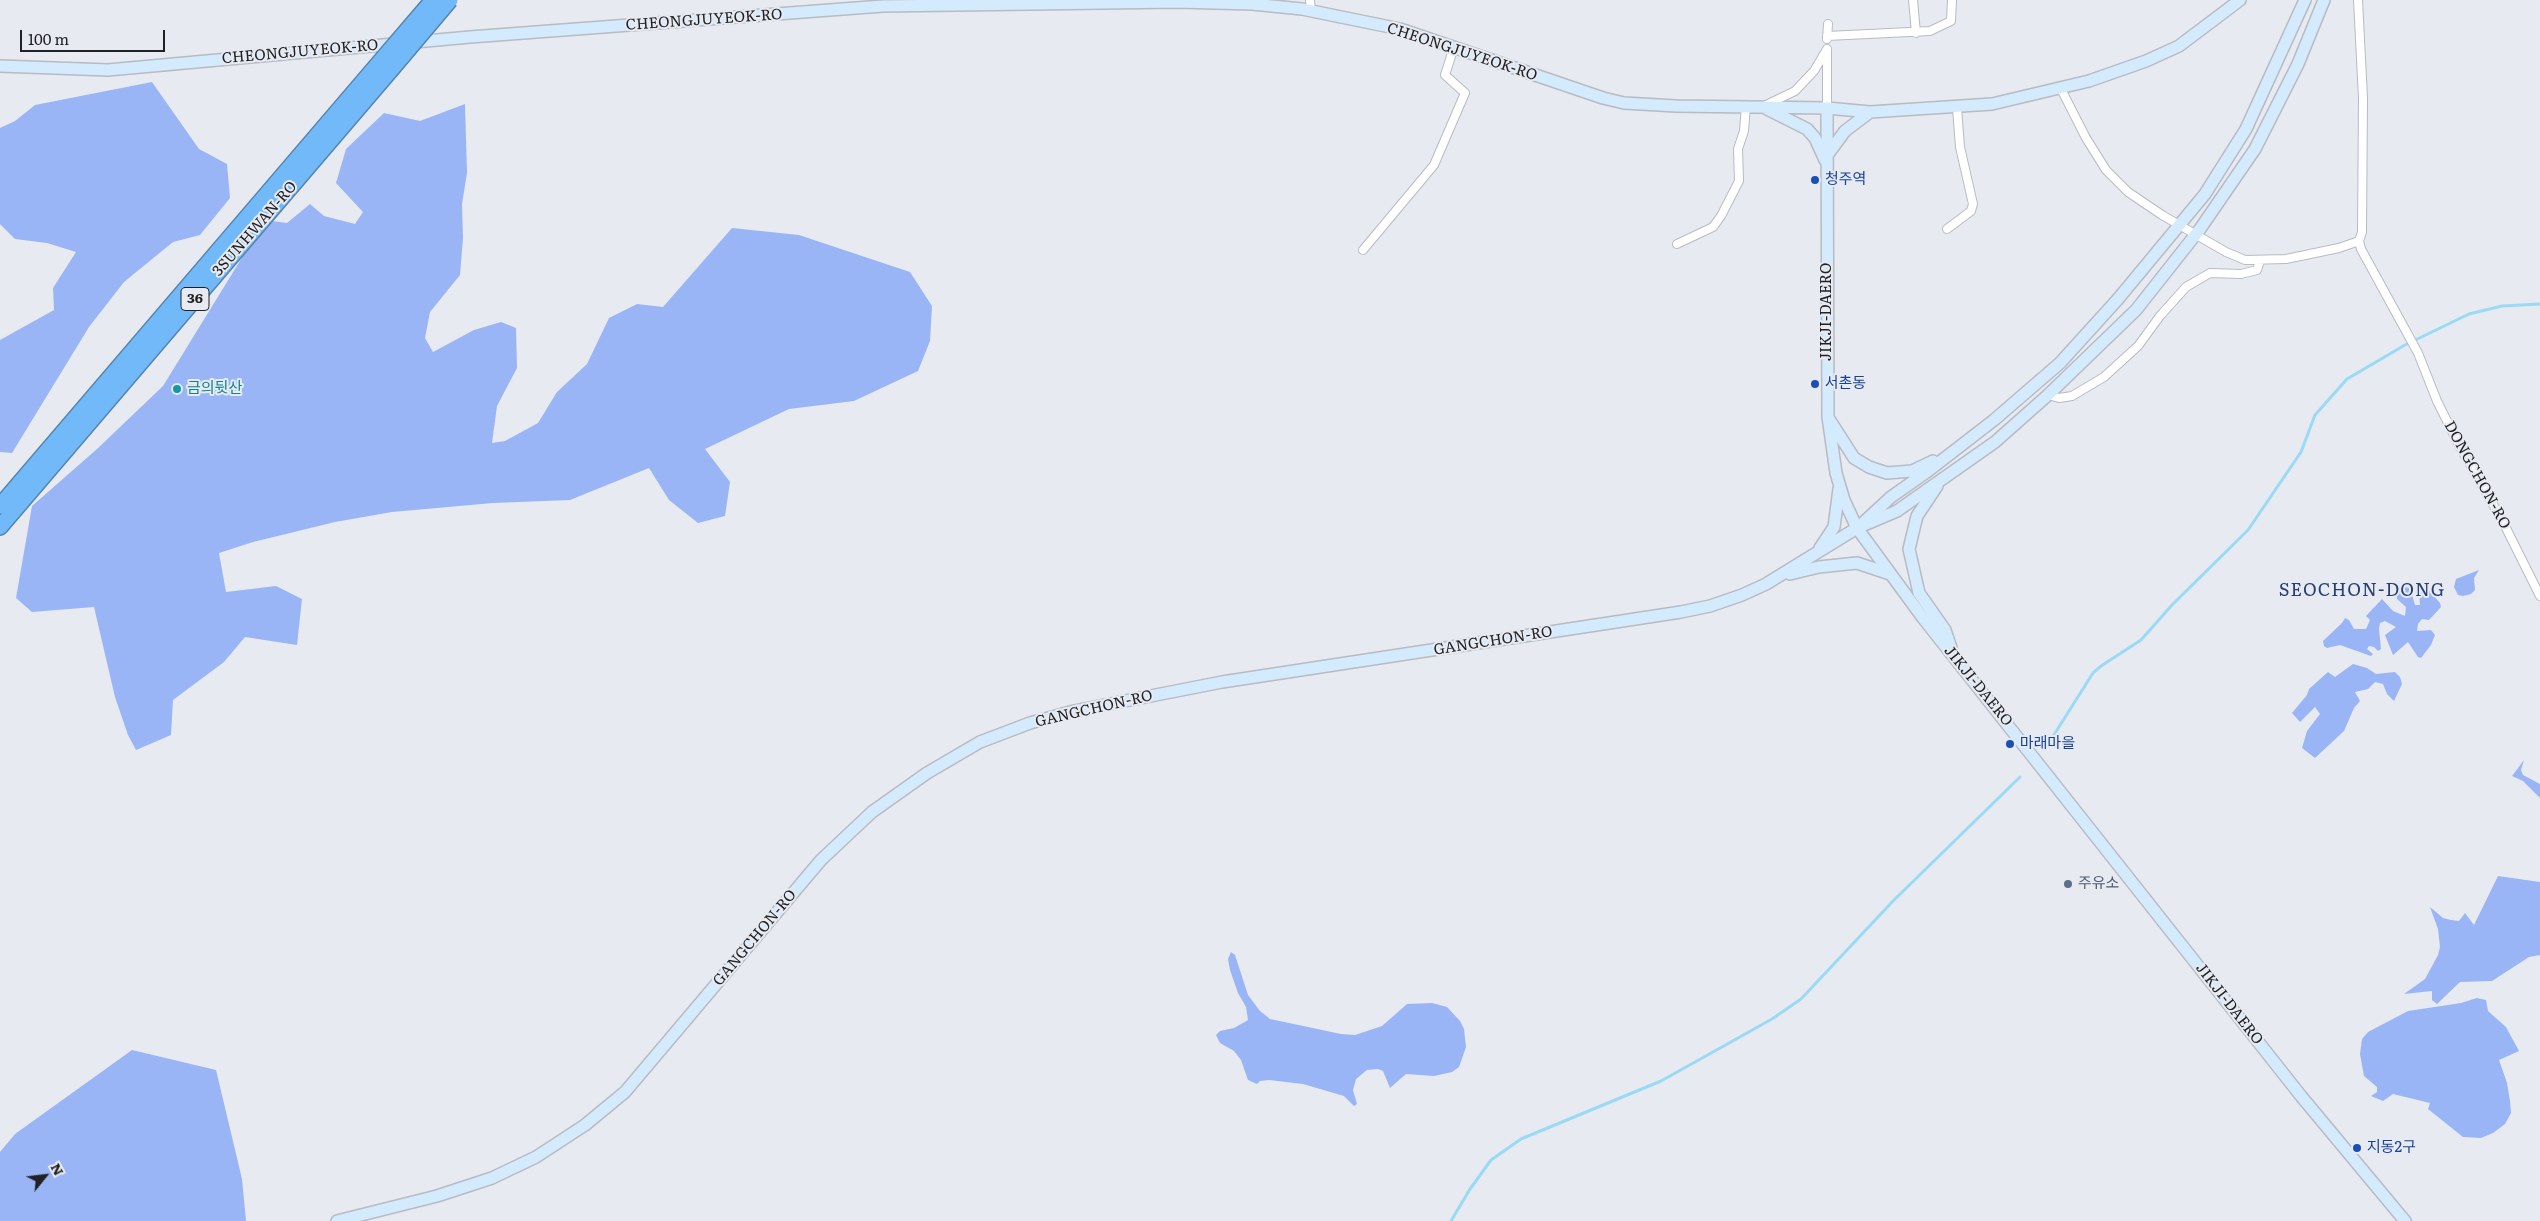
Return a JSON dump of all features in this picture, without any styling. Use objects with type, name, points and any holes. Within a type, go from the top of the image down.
[{"type":"highway","name":"3SUNHWAN-RO","points":[[0,527],[385,67],[433,0]]},
{"type":"highway","name":"3SUNHWAN-RO","points":[[0,506],[385,67],[450,0]]},
{"type":"main road","name":"CHEONGJUYEOK-RO","points":[[0,66],[108,70],[470,37],[883,6],[1178,2],[1311,5],[1400,29],[1610,100],[1668,106],[1827,108],[1870,112],[1957,108],[1992,104],[2061,89],[2162,54],[2195,35],[2240,0]]},
{"type":"main road","points":[[1857,528],[1891,497],[1955,450],[2060,363],[2118,299],[2205,194],[2246,129],[2305,0]]},
{"type":"main road","points":[[1857,528],[1896,511],[1995,442],[2048,395],[2136,310],[2195,235],[2255,149],[2298,64],[2324,0]]},
{"type":"main road","points":[[1763,107],[1807,129],[1815,138],[1827,160],[1845,131],[1870,112]]},
{"type":"main road","name":"JIKJI-DAERO","points":[[1827,108],[1828,417],[1832,458],[1839,487],[1857,528],[1952,654],[2301,1096],[2405,1221]]},
{"type":"main road","points":[[1828,417],[1854,458],[1869,467],[1887,473],[1912,471],[1955,450]]},
{"type":"main road","points":[[1940,480],[1917,516],[1909,549],[1919,593],[1945,630],[1952,654]]},
{"type":"main road","points":[[1816,553],[1834,527],[1839,487]]},
{"type":"main road","name":"GANGCHON-RO","points":[[337,1221],[437,1196],[492,1178],[536,1157],[585,1125],[625,1092],[821,860],[872,812],[927,773],[980,742],[1030,723],[1074,711],[1222,682],[1681,612],[1742,595],[1778,576],[1857,528]]},
{"type":"main road","points":[[1778,576],[1819,567],[1857,563],[1890,574]]},
{"type":"street","points":[[1913,0],[1916,33]]},
{"type":"street","points":[[1827,36],[1916,33],[1938,29],[1951,21],[1952,0]]},
{"type":"street","points":[[2351,0],[2360,23]]},
{"type":"street","points":[[2061,89],[2086,138],[2106,170],[2128,192],[2179,226],[2245,260],[2286,259],[2333,249],[2359,241],[2362,232],[2363,98],[2358,0]]},
{"type":"street","points":[[1827,108],[1828,24]]},
{"type":"street","points":[[1362,250],[1434,165],[1465,93],[1445,75],[1454,47]]},
{"type":"street","points":[[1763,107],[1795,91],[1806,81],[1827,49]]},
{"type":"street","points":[[1677,244],[1713,227],[1722,216],[1739,180],[1738,149],[1744,131],[1746,106]]},
{"type":"street","points":[[1947,229],[1970,211],[1973,204],[1960,146],[1957,108]]},
{"type":"street","name":"DONGCHON-RO","points":[[2359,241],[2361,249],[2418,352],[2453,433],[2502,520],[2540,596]]},
{"type":"street","points":[[2048,395],[2058,398],[2072,396],[2104,377],[2138,346],[2160,316],[2186,287],[2210,273],[2241,274],[2257,270],[2260,261]]},
{"type":"shaded area","points":[[152,82],[199,149],[227,164],[230,198],[200,235],[173,242],[124,282],[89,327],[12,453],[0,452],[0,340],[54,310],[53,288],[76,252],[47,243],[15,239],[0,224],[0,128],[15,121],[35,105]]},
{"type":"shaded area","points":[[465,104],[467,173],[462,204],[463,238],[460,275],[430,312],[425,338],[433,352],[474,330],[501,322],[516,328],[517,368],[497,406],[492,443],[505,441],[538,423],[557,392],[587,364],[609,318],[637,304],[663,307],[732,228],[799,235],[910,272],[932,306],[930,341],[918,371],[854,401],[789,409],[705,449],[730,482],[725,516],[698,523],[669,500],[649,468],[570,500],[493,503],[392,512],[335,522],[253,542],[219,553],[226,592],[276,586],[302,599],[297,645],[245,637],[224,662],[173,700],[171,735],[136,750],[128,735],[115,697],[94,607],[32,612],[16,598],[32,506],[97,449],[163,386],[251,243],[272,221],[287,223],[310,204],[324,216],[355,224],[363,212],[336,183],[346,149],[384,113],[420,121]]},
{"type":"shaded area","points":[[2479,570],[2474,578],[2475,590],[2471,594],[2458,595],[2454,587],[2456,579]]},
{"type":"shaded area","points":[[2404,587],[2410,588],[2415,605],[2420,605],[2419,590],[2426,587],[2440,603],[2441,607],[2429,620],[2422,619],[2418,624],[2417,631],[2431,630],[2435,635],[2431,645],[2421,658],[2418,657],[2408,642],[2393,655],[2385,635],[2396,627],[2385,621],[2380,623],[2379,629],[2381,649],[2378,651],[2374,647],[2369,646],[2367,649],[2373,654],[2371,656],[2340,645],[2327,648],[2324,646],[2323,641],[2345,618],[2349,620],[2354,629],[2366,629],[2370,620],[2366,616],[2382,599],[2393,611],[2405,616],[2406,607],[2397,599],[2396,593]]},
{"type":"shaded area","points":[[2353,664],[2367,668],[2376,674],[2395,672],[2400,677],[2402,684],[2394,701],[2387,694],[2383,684],[2375,682],[2368,689],[2355,692],[2360,701],[2354,708],[2344,731],[2315,758],[2302,748],[2307,731],[2320,714],[2315,707],[2300,722],[2292,713],[2307,695],[2309,689],[2328,672],[2335,677]]},
{"type":"shaded area","points":[[2524,760],[2521,770],[2523,775],[2540,784],[2540,798],[2523,781],[2512,776]]},
{"type":"shaded area","points":[[2498,876],[2540,882],[2540,955],[2529,957],[2492,981],[2460,982],[2437,1004],[2432,1000],[2432,991],[2404,994],[2425,979],[2438,955],[2440,947],[2438,929],[2430,907],[2443,918],[2451,920],[2459,921],[2465,913],[2474,925]]},
{"type":"shaded area","points":[[1231,952],[1235,955],[1248,995],[1260,1011],[1270,1019],[1341,1034],[1355,1035],[1382,1026],[1407,1004],[1432,1003],[1447,1007],[1460,1021],[1464,1029],[1466,1047],[1459,1067],[1452,1072],[1434,1076],[1406,1074],[1390,1088],[1383,1071],[1378,1069],[1367,1070],[1356,1079],[1353,1090],[1357,1104],[1354,1106],[1344,1096],[1303,1084],[1269,1080],[1260,1081],[1257,1084],[1248,1080],[1241,1060],[1234,1051],[1220,1043],[1216,1035],[1220,1031],[1234,1028],[1248,1020],[1246,1007],[1238,993],[1230,970],[1228,959]]},
{"type":"shaded area","points":[[2477,998],[2486,1000],[2488,1011],[2506,1027],[2519,1051],[2499,1060],[2507,1083],[2510,1101],[2511,1113],[2505,1124],[2493,1133],[2481,1138],[2463,1137],[2428,1109],[2430,1103],[2393,1094],[2383,1101],[2371,1096],[2377,1092],[2377,1087],[2364,1076],[2360,1054],[2362,1039],[2368,1032],[2408,1011],[2461,1003]]},
{"type":"shaded area","points":[[132,1050],[216,1070],[242,1179],[246,1221],[0,1221],[0,1152],[15,1134]]},
{"type":"waterway","points":[[2052,738],[2093,673],[2141,640],[2172,605],[2248,530],[2301,452],[2315,415],[2347,379],[2405,345],[2469,314],[2502,306],[2540,304]]},
{"type":"waterway","points":[[1451,1221],[1470,1189],[1491,1160],[1521,1139],[1661,1081],[1772,1019],[1801,999],[1893,901],[2020,777]]},
{"type":"place","name":"청주역","points":[[1815,180]]},
{"type":"place","name":"서촌동","points":[[1815,384]]},
{"type":"place","name":"금의뒷산","points":[[177,389]]},
{"type":"place","name":"마래마을","points":[[2010,744]]},
{"type":"place","name":"주유소","points":[[2068,884]]},
{"type":"place","name":"지동2구","points":[[2357,1148]]},
{"type":"district","name":"SEOCHON-DONG","points":[[2362,591]]}]
